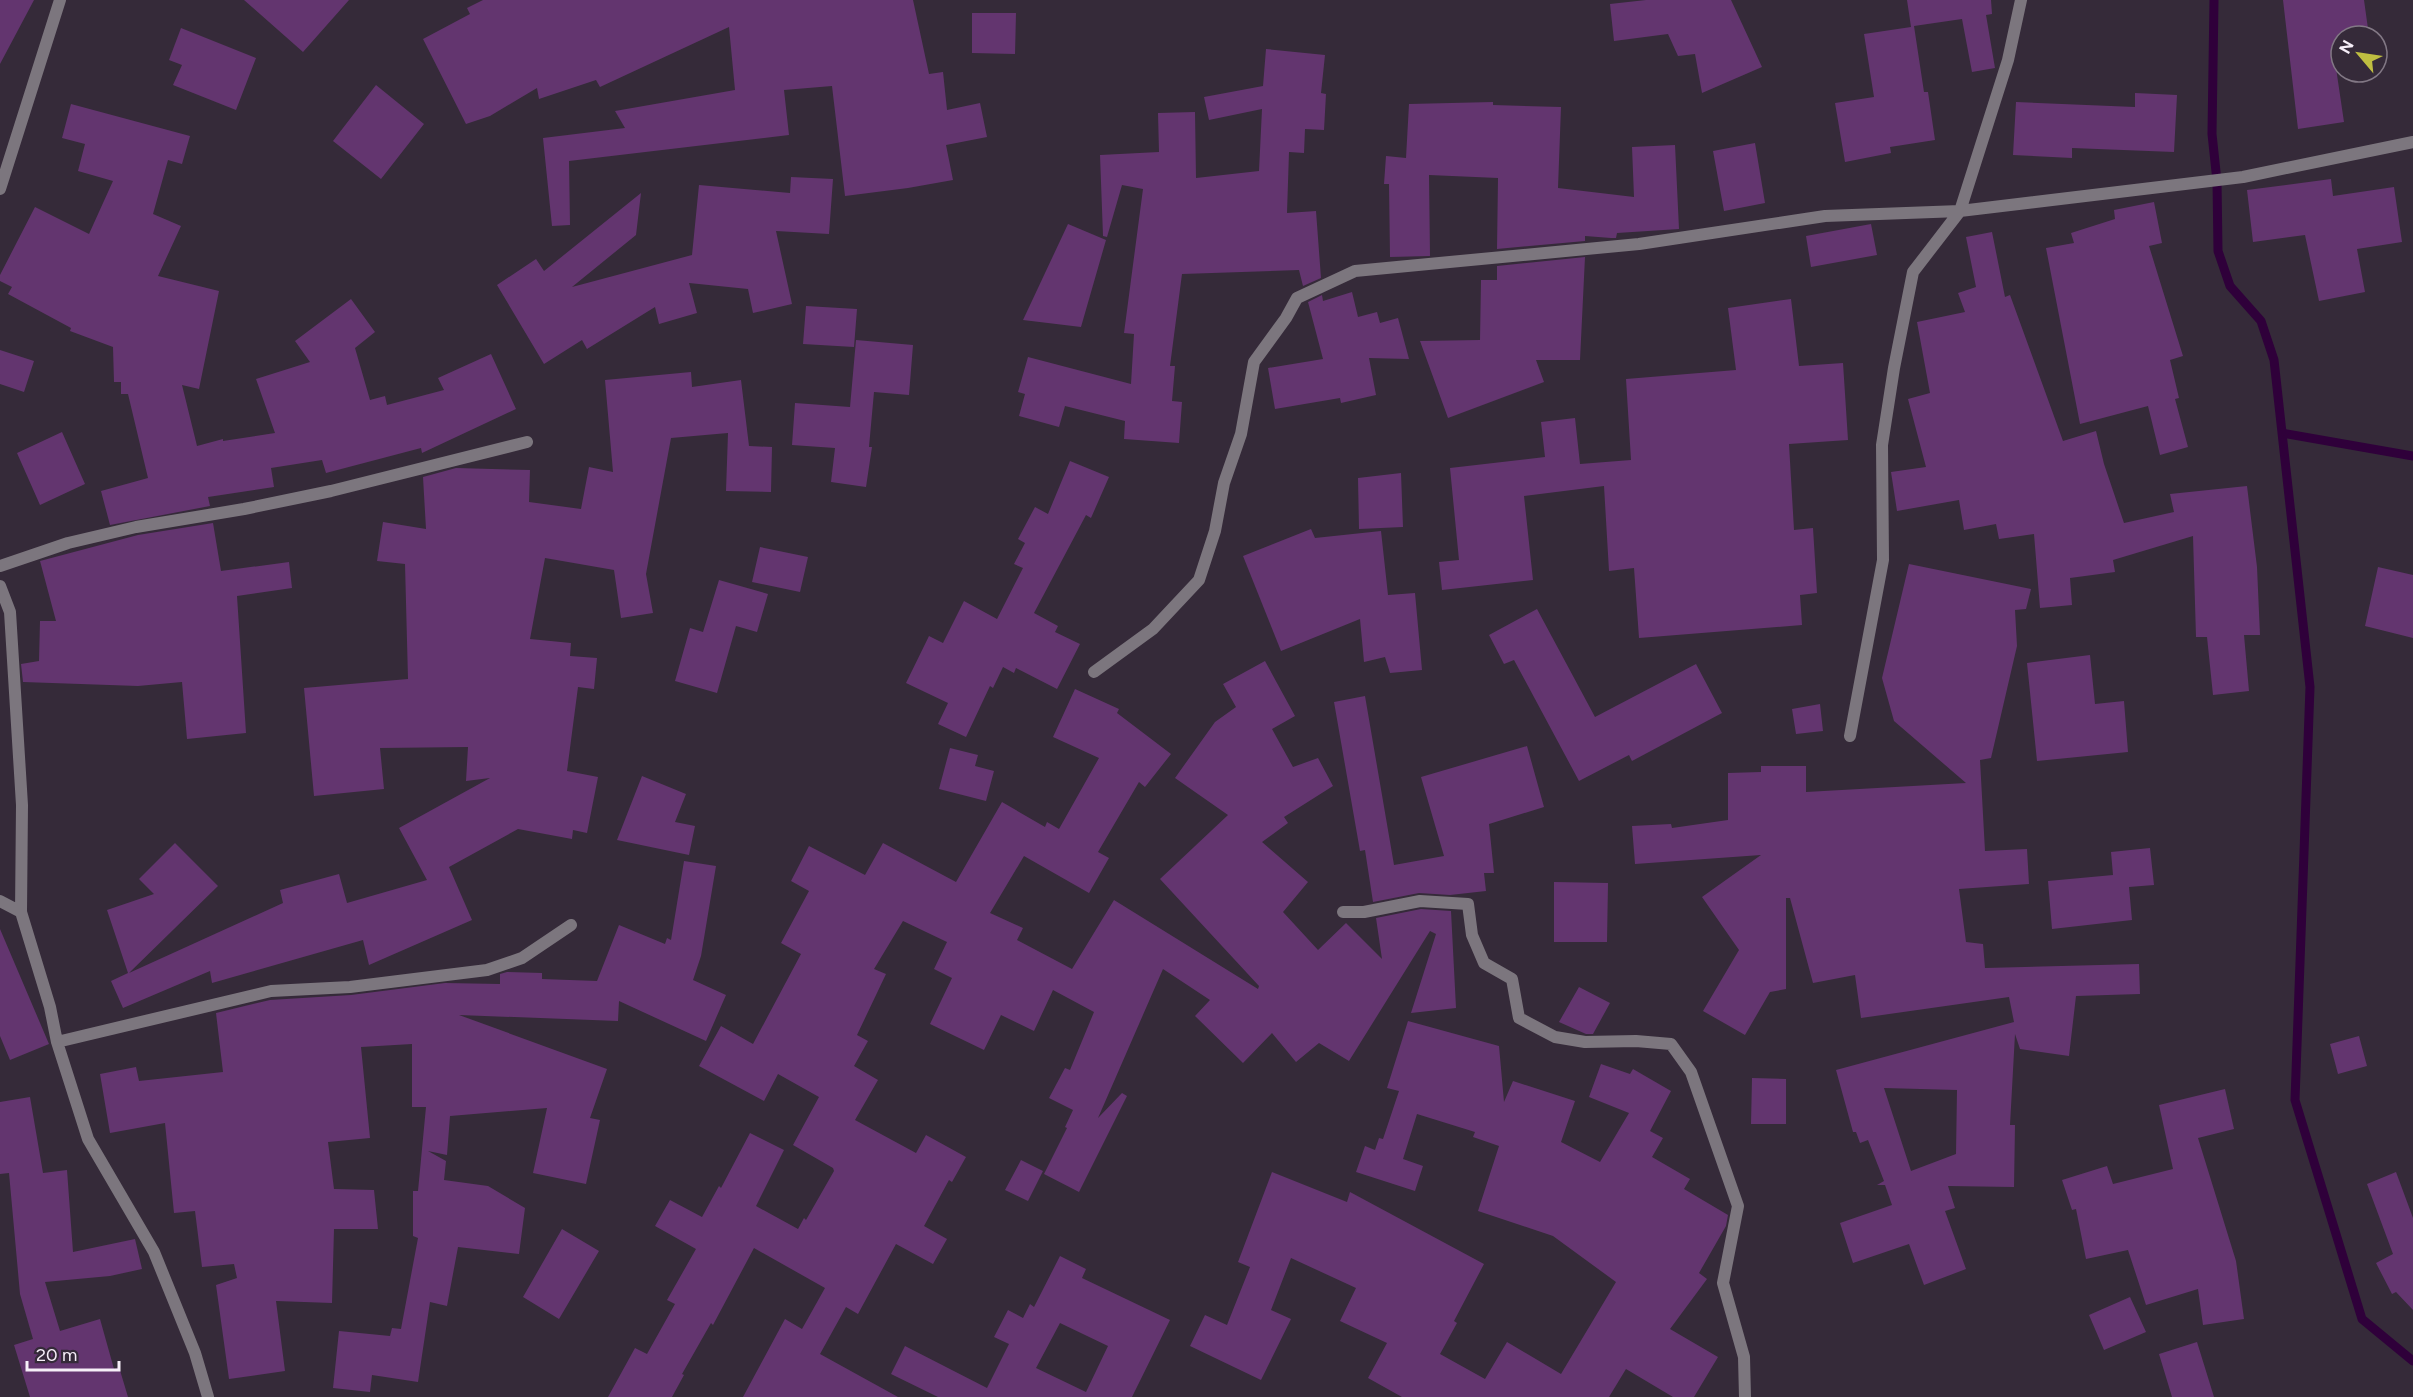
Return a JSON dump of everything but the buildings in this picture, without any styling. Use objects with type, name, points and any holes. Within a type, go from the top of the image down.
[{"type":"street","points":[[0,189],[60,0]]},
{"type":"street","points":[[1850,736],[1883,560],[1882,445],[1913,272],[1960,211],[2008,60],[2021,0]]},
{"type":"street","points":[[1094,672],[1153,629],[1199,580],[1215,531],[1224,483],[1240,434],[1254,362],[1298,298],[1355,271],[1639,244],[1825,216],[1960,211],[2243,177],[2413,142]]},
{"type":"street","points":[[0,566],[68,543],[136,527],[244,509],[331,491],[527,442]]},
{"type":"street","points":[[0,586],[9,612],[22,805],[21,912],[87,1139],[154,1252],[195,1353],[208,1397]]},
{"type":"street","points":[[0,901],[21,912]]},
{"type":"street","points":[[1342,912],[1364,912],[1420,901],[1468,904],[1472,935],[1484,963],[1512,979],[1519,1018],[1556,1037],[1575,1041],[1636,1041],[1671,1044],[1691,1072],[1738,1206],[1723,1283],[1744,1357],[1745,1397]]},
{"type":"street","points":[[57,1042],[270,991],[350,987],[487,970],[522,958],[571,925]]},
{"type":"waterway","points":[[2214,0],[2212,134],[2217,181],[2218,251],[2230,286],[2261,321],[2274,360],[2310,687],[2295,1100],[2362,1319],[2413,1361]]},
{"type":"waterway","points":[[2282,433],[2413,456]]}]
